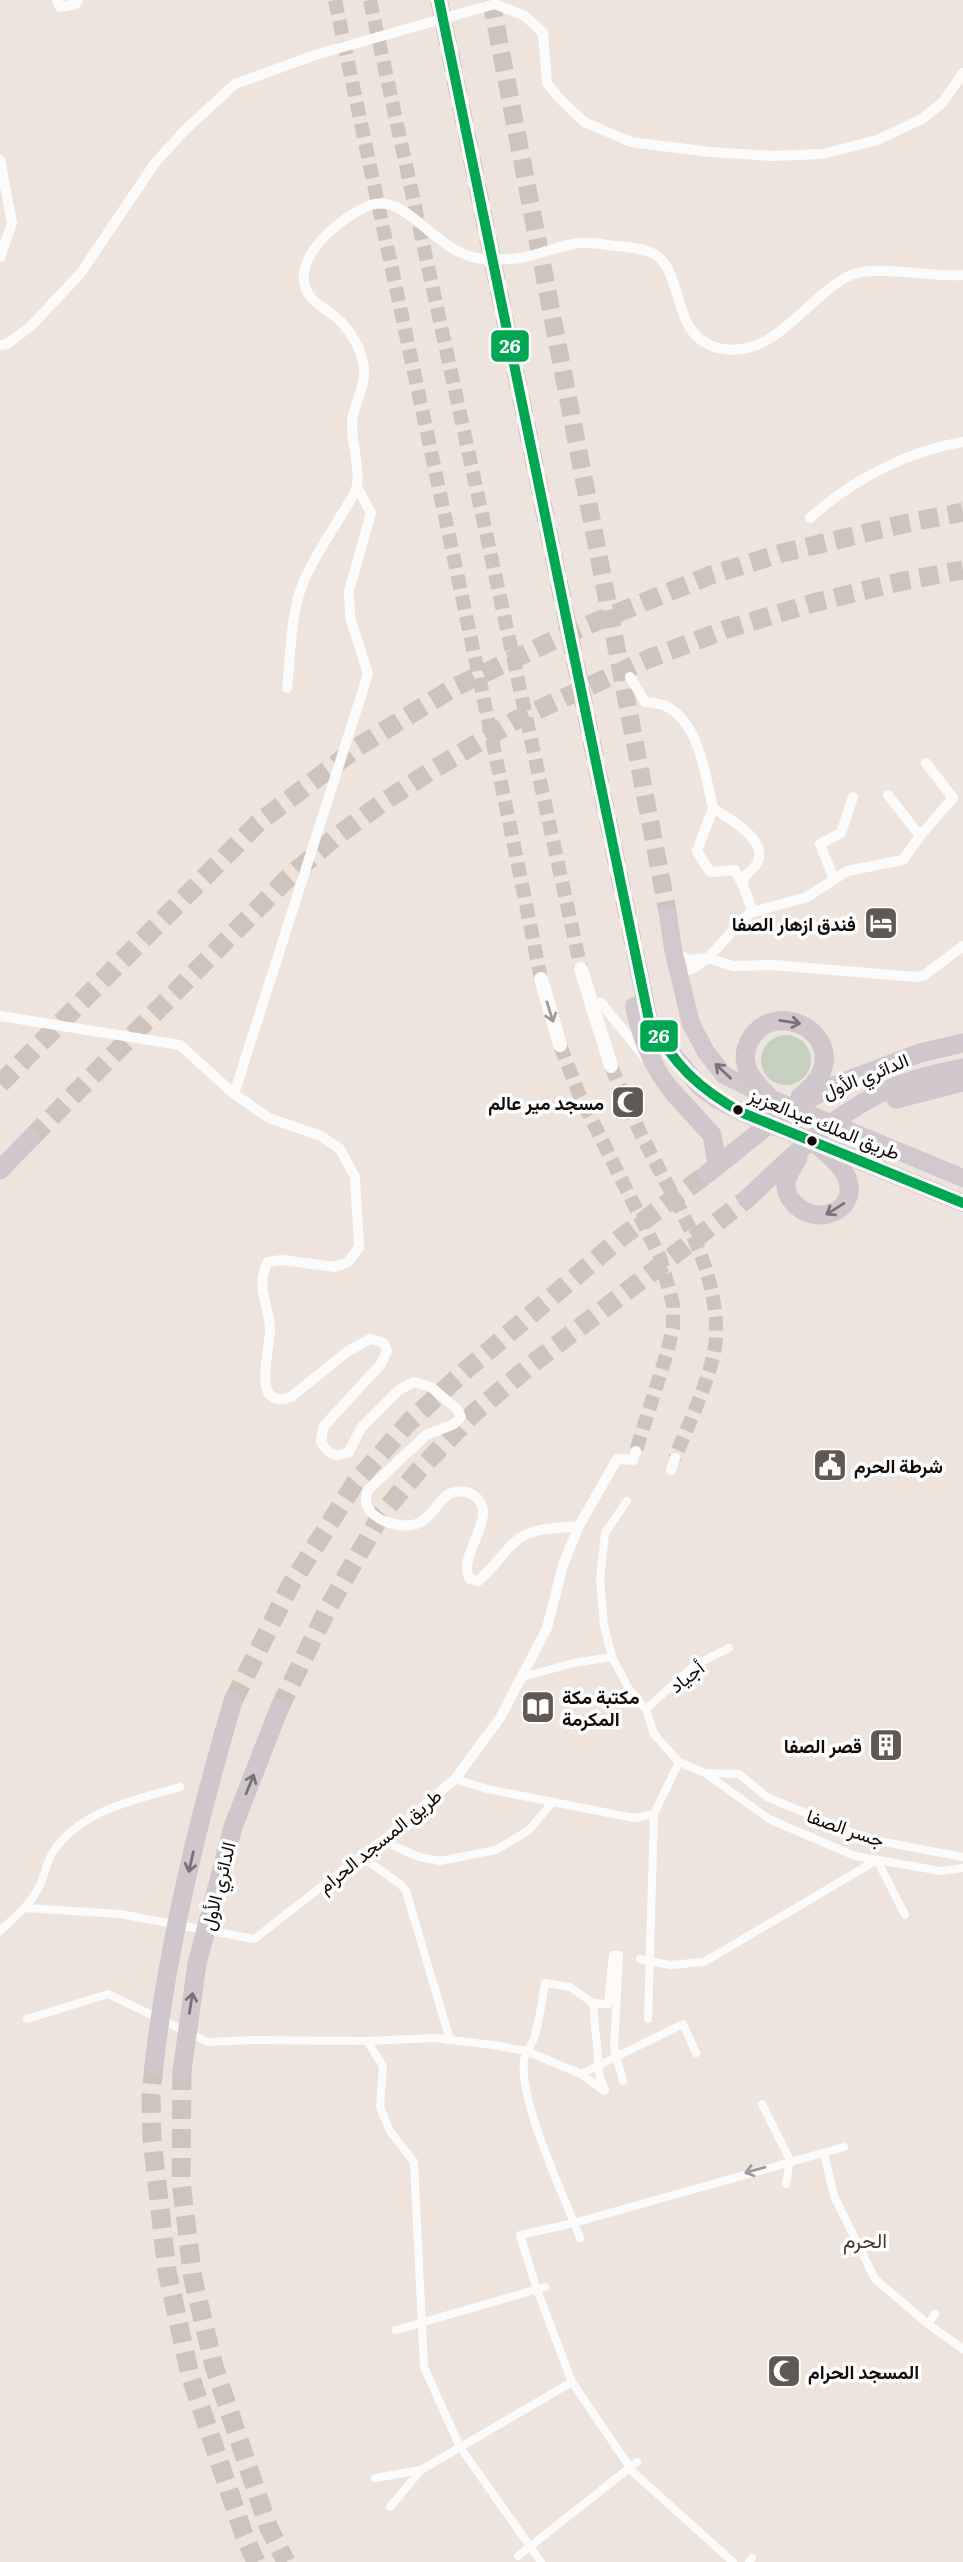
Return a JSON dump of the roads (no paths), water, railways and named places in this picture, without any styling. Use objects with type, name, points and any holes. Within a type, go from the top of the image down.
[{"type":"highway","name":"طريق الملك عبدالعزيز","points":[[668,914],[678,975],[691,1024],[706,1052],[724,1075],[770,1098],[963,1178]]},
{"type":"highway","name":"طريق الملك عبدالعزيز","points":[[656,1067],[643,1041],[636,1017],[628,973],[635,952],[649,1020],[659,1038],[700,1087],[743,1113],[963,1203]]},
{"type":"highway","points":[[770,1098],[750,1077],[744,1060],[746,1048],[760,1026],[775,1020],[803,1025],[821,1042],[824,1058],[821,1073],[809,1089],[778,1118]]},
{"type":"highway","name":"الدائري الأول","points":[[673,1092],[712,1135],[712,1170],[778,1118],[828,1088],[920,1053],[963,1043]]},
{"type":"highway","points":[[656,1067],[673,1092]]},
{"type":"highway","name":"الدائري الأول","points":[[747,1199],[808,1140],[841,1119],[877,1099],[935,1073],[963,1068]]},
{"type":"highway","points":[[877,1099],[963,1082]]},
{"type":"highway","points":[[0,1170],[32,1138]]},
{"type":"highway","points":[[808,1140],[846,1176],[848,1199],[840,1209],[831,1214],[808,1214],[789,1198],[786,1188],[790,1173],[808,1140]]},
{"type":"highway","name":"الدائري الأول","points":[[154,2066],[162,1998],[180,1909],[208,1785],[233,1701]]},
{"type":"highway","name":"الدائري الأول","points":[[182,2071],[197,1965],[233,1827],[279,1709]]},
{"type":"main road","points":[[581,969],[611,1066]]},
{"type":"main road","points":[[541,979],[560,1045]]},
{"type":"street","points":[[57,0],[60,7],[76,4],[78,0]]},
{"type":"street","points":[[0,345],[7,344],[30,327],[80,274],[155,163],[185,130],[235,84],[263,72],[343,47],[495,4],[525,16],[543,33],[547,82],[559,98],[584,122],[631,142],[710,152],[772,156],[822,154],[877,139],[922,119],[943,102],[963,73]]},
{"type":"street","points":[[0,160],[12,223],[0,257]]},
{"type":"street","points":[[234,1094],[368,674],[350,617],[349,592],[371,513],[357,486],[352,421],[365,371],[362,356],[349,331],[339,319],[309,296],[304,271],[317,244],[329,230],[370,205],[387,204],[398,206],[461,256],[483,260],[519,258],[583,243],[632,247],[654,254],[665,266],[688,326],[702,340],[718,348],[737,349],[760,343],[780,332],[815,301],[853,274],[870,271],[927,276],[963,275]]},
{"type":"street","points":[[810,518],[832,498],[885,468],[934,447],[963,442]]},
{"type":"street","points":[[286,688],[296,603],[304,582],[357,486]]},
{"type":"street","points":[[630,677],[645,702],[666,706],[688,726],[701,759],[713,808],[697,851],[699,858],[710,873],[735,870],[753,912]]},
{"type":"street","points":[[678,975],[708,958],[747,915],[807,897],[847,871],[903,860],[953,798],[926,762]]},
{"type":"street","points":[[888,795],[920,836]]},
{"type":"street","points":[[834,879],[820,844],[841,833],[853,797]]},
{"type":"street","points":[[713,808],[740,825],[752,837],[759,852],[758,861],[743,878],[744,888]]},
{"type":"street","points":[[673,949],[691,960],[708,958],[733,966],[774,965],[916,977],[923,976],[963,946]]},
{"type":"street","points":[[590,1001],[601,1003],[642,1054],[656,1067]]},
{"type":"street","points":[[0,1016],[180,1045],[234,1094],[269,1118],[321,1136],[340,1149],[355,1177],[359,1247],[348,1262],[335,1267],[282,1260],[268,1262],[261,1275],[270,1330],[264,1371],[267,1389],[274,1397],[284,1399],[291,1396],[348,1351],[370,1339],[383,1342],[387,1351],[381,1364],[323,1427],[321,1442],[328,1453],[338,1456],[349,1452],[361,1428],[399,1390],[414,1382],[431,1387],[458,1410],[461,1418],[454,1424],[426,1435],[367,1491],[366,1502],[372,1512],[387,1523],[406,1526],[418,1524],[428,1517],[448,1494],[461,1491],[473,1495],[480,1503],[483,1518],[465,1565],[470,1579],[478,1581],[517,1539],[527,1534],[579,1526]]},
{"type":"street","name":"طريق المسجد الحرام","points":[[26,1908],[120,1914],[254,1939],[383,1841],[455,1779],[500,1718],[523,1677],[547,1628],[563,1565],[579,1526],[617,1459],[635,1455]]},
{"type":"street","points":[[671,1470],[675,1458]]},
{"type":"street","points":[[627,1501],[605,1533],[601,1568],[604,1625],[612,1657],[630,1691],[646,1709],[654,1734],[679,1762],[705,1773],[769,1818],[855,1856],[941,1871],[963,1868]]},
{"type":"street","name":"أجياد","points":[[646,1709],[695,1665],[729,1648]]},
{"type":"street","points":[[523,1677],[573,1663],[612,1657]]},
{"type":"street","points":[[648,2019],[654,1814],[679,1762]]},
{"type":"street","name":"جسر الصفا","points":[[705,1773],[739,1774],[767,1797],[867,1839],[963,1857]]},
{"type":"street","points":[[455,1779],[487,1789],[634,1818],[654,1814]]},
{"type":"street","points":[[0,1931],[26,1908],[39,1888],[52,1854],[64,1838],[87,1819],[129,1802],[180,1787]]},
{"type":"street","points":[[383,1841],[419,1857],[440,1861],[496,1850],[529,1830],[553,1802]]},
{"type":"street","points":[[360,1856],[406,1891],[450,2040]]},
{"type":"street","points":[[877,1860],[905,1915]]},
{"type":"street","points":[[640,1959],[670,1965],[704,1962],[877,1860]]},
{"type":"street","points":[[580,2238],[536,2122],[524,2062],[526,2051],[534,2039],[545,1983],[570,1987],[593,2003],[608,2004],[613,1955],[619,1955],[614,2048],[623,2081]]},
{"type":"street","points":[[27,2019],[108,1994],[208,2042],[367,2042],[435,2038],[526,2051],[581,2074],[604,2090],[600,2079],[593,2003]]},
{"type":"street","points":[[581,2074],[683,2024],[696,2053]]},
{"type":"street","points":[[367,2042],[383,2066],[380,2107],[390,2131],[414,2162],[424,2367],[460,2447],[541,2562]]},
{"type":"street","points":[[762,2104],[790,2160],[786,2184]]},
{"type":"street","points":[[733,2562],[632,2472],[572,2382],[536,2287],[520,2235],[575,2223],[790,2160],[844,2147]]},
{"type":"street","points":[[824,2153],[834,2196],[876,2279],[928,2324],[963,2349]]},
{"type":"street","points":[[396,2330],[545,2287]]},
{"type":"street","points":[[928,2324],[935,2314]]},
{"type":"street","points":[[390,2507],[421,2470],[572,2382]]},
{"type":"street","points":[[518,2556],[637,2462]]},
{"type":"street","points":[[375,2478],[421,2470]]},
{"type":"tunnel","points":[[335,0],[541,979]]},
{"type":"tunnel","points":[[370,0],[581,969]]},
{"type":"tunnel","points":[[439,0],[635,952]]},
{"type":"tunnel","points":[[491,0],[668,914]]},
{"type":"tunnel","points":[[0,1084],[258,823],[358,747],[453,688],[573,631],[711,575],[782,553],[963,512]]},
{"type":"tunnel","points":[[31,1138],[288,878],[333,839],[431,771],[516,720],[648,659],[727,629],[813,603],[903,581],[963,570]]},
{"type":"tunnel","points":[[560,1045],[579,1094],[660,1257],[673,1304],[673,1328],[667,1353],[636,1451]]},
{"type":"tunnel","points":[[611,1066],[641,1135],[693,1237],[703,1261],[715,1311],[716,1337],[711,1366],[675,1458]]},
{"type":"tunnel","points":[[233,1701],[290,1586],[355,1483],[410,1421],[623,1236],[707,1174]]},
{"type":"tunnel","points":[[279,1709],[328,1608],[381,1515],[418,1471],[474,1413],[532,1364],[747,1199]]},
{"type":"tunnel","points":[[154,2065],[151,2095],[152,2139],[167,2271],[190,2375],[244,2535],[256,2562]]},
{"type":"tunnel","points":[[182,2071],[181,2181],[193,2279],[214,2366],[268,2526],[286,2562]]},
{"type":"place","name":"فندق ازهار الصفا","points":[[881,923]]},
{"type":"place","name":"مسجد مير عالم","points":[[628,1102]]},
{"type":"place","name":"شرطة الحرم","points":[[830,1465]]},
{"type":"place","name":"مكتبة مكة المكرمة","points":[[538,1707]]},
{"type":"place","name":"قصر الصفا","points":[[886,1745]]},
{"type":"place","name":"المسجد الحرام","points":[[784,2371]]},
{"type":"district","name":"الحرم","points":[[865,2238]]}]
